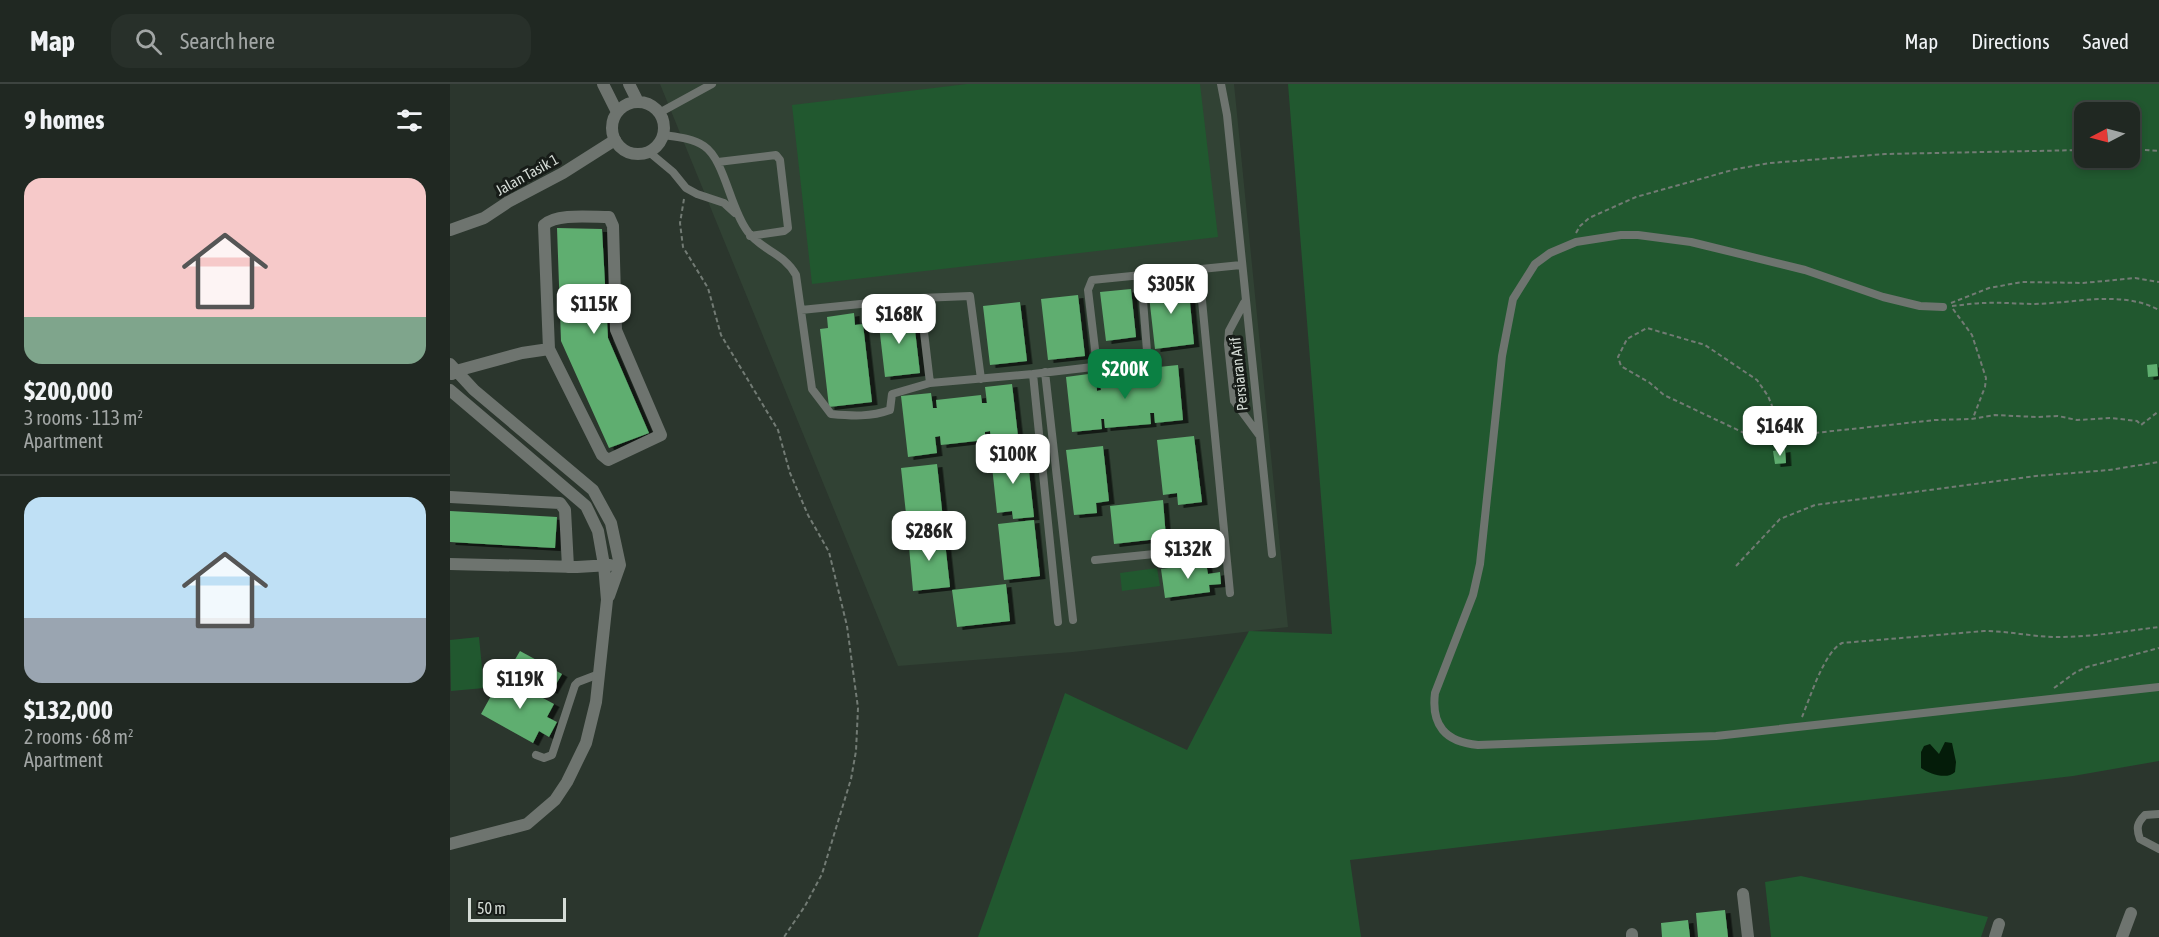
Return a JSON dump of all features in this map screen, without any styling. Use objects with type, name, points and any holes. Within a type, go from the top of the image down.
[{"type":"street","points":[[603,84],[617,112]]},
{"type":"street","points":[[629,84],[638,102]]},
{"type":"street","points":[[638,102],[654,107],[663,119],[663,135],[656,148],[641,154],[626,151],[615,140],[612,126],[617,112],[630,103],[638,102]]},
{"type":"street","name":"Jalan Tasik 1","points":[[450,230],[484,218],[615,140]]},
{"type":"street","points":[[562,218],[609,218],[613,225],[616,330],[661,435],[609,460],[602,455],[549,349],[544,225],[549,220],[562,218]]},
{"type":"street","points":[[452,370],[522,353],[549,349]]},
{"type":"street","points":[[452,370],[593,490],[611,524],[620,565],[607,600]]},
{"type":"street","points":[[450,390],[586,506],[598,531],[607,600],[596,702],[586,743],[567,782],[555,800],[527,824],[450,844]]},
{"type":"street","points":[[450,496],[560,503],[565,510],[568,567]]},
{"type":"street","points":[[450,564],[568,567],[620,565]]},
{"type":"street","points":[[1743,894],[1748,937]]},
{"type":"street","points":[[2122,937],[2131,913]]},
{"type":"street","points":[[1995,937],[1999,924]]},
{"type":"lane","points":[[659,112],[712,84]]},
{"type":"lane","name":"Persiaran Arif","points":[[1221,84],[1227,116],[1272,554]]},
{"type":"lane","points":[[663,135],[691,140],[710,151],[718,162],[736,214],[750,236],[790,264],[796,275],[812,389],[831,414],[858,417],[881,413],[890,410],[892,394],[930,384],[1144,361],[1148,351],[1141,275]]},
{"type":"lane","points":[[649,152],[673,172],[686,188],[724,203],[736,214]]},
{"type":"lane","points":[[718,162],[776,155],[780,160],[788,228],[784,231],[750,236]]},
{"type":"lane","points":[[1947,307],[1920,306],[1882,297],[1805,270],[1691,242],[1638,235],[1591,238],[1576,242],[1550,253],[1535,264],[1513,299],[1502,356],[1480,564],[1473,595],[1436,693],[1434,709],[1436,720],[1450,738],[1478,745],[1716,736],[2159,687]]},
{"type":"lane","points":[[1097,366],[1088,290],[1092,280],[1241,265]]},
{"type":"lane","points":[[1199,269],[1230,593]]},
{"type":"lane","points":[[801,310],[920,298],[970,296],[981,379]]},
{"type":"lane","points":[[920,298],[930,384]]},
{"type":"lane","points":[[1245,301],[1229,331],[1228,344],[1234,401],[1260,436]]},
{"type":"lane","points":[[1046,372],[1073,620]]},
{"type":"lane","points":[[1033,374],[1058,622]]},
{"type":"lane","points":[[1095,560],[1224,547]]},
{"type":"lane","points":[[536,755],[544,758],[552,755],[575,685],[599,674]]},
{"type":"lane","points":[[2158,813],[2145,815],[2138,822],[2137,831],[2140,839],[2159,849]]},
{"type":"path","points":[[1576,242],[1576,232],[1589,218],[1636,197],[1736,169],[1770,163],[1886,154],[2074,150]]},
{"type":"path","points":[[2140,150],[2159,151]]},
{"type":"path","points":[[686,188],[680,223],[683,247],[708,288],[721,335],[778,430],[790,473],[808,515],[829,552],[848,626],[858,708],[856,751],[822,874],[805,906],[784,937]]},
{"type":"path","points":[[1947,307],[1962,297],[1989,288],[2022,282],[2083,283],[2135,278],[2159,282]]},
{"type":"path","points":[[1947,307],[1984,303],[2037,304],[2085,299],[2128,301],[2145,304],[2159,310]]},
{"type":"path","points":[[1947,307],[1972,335],[1986,378],[1975,417],[1971,419]]},
{"type":"path","points":[[1774,437],[1777,418],[1768,396],[1757,380],[1737,365],[1705,345],[1656,330],[1647,328],[1627,339],[1618,357],[1621,366],[1650,382],[1664,395],[1742,432],[1752,433],[1761,438],[1774,437],[1935,420],[1971,419],[1995,415],[2058,416],[2077,420],[2096,418],[2129,420],[2142,425],[2159,411]]},
{"type":"path","points":[[1736,566],[1780,519],[1815,505],[2159,462]]},
{"type":"path","points":[[1798,726],[1828,657],[1834,646],[1842,643],[1984,631],[2003,631],[2038,637],[2062,637],[2159,627]]},
{"type":"path","points":[[2037,700],[2076,672],[2087,667],[2159,648]]},
{"type":"shaded area","points":[[660,84],[1234,84],[1288,627],[1073,652],[898,666]]},
{"type":"shaded area","points":[[1945,742],[1952,743],[1956,762],[1955,772],[1943,776],[1921,768],[1921,752],[1924,746],[1930,744],[1939,754]]},
{"type":"green space","points":[[967,84],[1200,84],[1218,237],[812,284],[792,105]]},
{"type":"green space","points":[[1288,84],[2159,84],[2159,761],[2073,776],[1350,860],[1361,937],[978,937],[1065,693],[1187,750],[1249,631],[1332,634]]},
{"type":"green space","points":[[1157,568],[1160,586],[1122,591],[1120,573]]},
{"type":"green space","points":[[479,637],[484,688],[451,691],[450,640]]},
{"type":"green space","points":[[1801,876],[1988,917],[1981,937],[1771,937],[1765,882]]},
{"type":"building","points":[[557,228],[602,229],[608,338],[649,433],[609,448],[561,341]]},
{"type":"building","points":[[1188,282],[1194,344],[1155,349],[1148,287]]},
{"type":"building","points":[[1131,289],[1136,337],[1106,341],[1100,292]]},
{"type":"building","points":[[1078,295],[1085,356],[1048,360],[1041,299]]},
{"type":"building","points":[[1020,302],[1027,361],[990,365],[983,306]]},
{"type":"building","points":[[854,313],[855,325],[863,324],[872,402],[829,407],[820,329],[828,328],[827,317]]},
{"type":"building","points":[[913,313],[920,373],[885,377],[878,317]]},
{"type":"building","points":[[2157,364],[2158,376],[2148,377],[2147,365]]},
{"type":"building","points":[[1178,365],[1183,420],[1155,423],[1154,413],[1150,413],[1151,424],[1105,428],[1104,419],[1101,419],[1102,429],[1072,432],[1066,377],[1096,373],[1097,391],[1101,390],[1100,382],[1117,381],[1116,370],[1128,369],[1129,379],[1146,377],[1147,386],[1151,385],[1149,368]]},
{"type":"building","points":[[1012,384],[1019,445],[992,448],[990,431],[985,432],[985,440],[941,445],[940,436],[935,437],[937,453],[908,457],[901,396],[931,393],[933,408],[937,408],[936,400],[981,395],[982,403],[987,403],[985,387]]},
{"type":"building","points":[[1194,436],[1202,502],[1178,505],[1177,493],[1163,495],[1157,440]]},
{"type":"building","points":[[1103,446],[1109,501],[1096,503],[1097,513],[1074,515],[1066,450]]},
{"type":"building","points":[[1785,449],[1786,463],[1775,464],[1773,451]]},
{"type":"building","points":[[1027,453],[1034,517],[1013,519],[1012,511],[997,513],[991,457]]},
{"type":"building","points":[[937,464],[943,519],[930,521],[931,530],[908,532],[901,468]]},
{"type":"building","points":[[1163,500],[1166,538],[1114,544],[1110,506]]},
{"type":"building","points":[[450,511],[557,517],[555,548],[450,542]]},
{"type":"building","points":[[1034,520],[1040,576],[1004,580],[998,524]]},
{"type":"building","points":[[944,533],[950,587],[913,591],[908,536]]},
{"type":"building","points":[[1206,563],[1208,574],[1220,572],[1221,584],[1209,585],[1210,592],[1165,598],[1161,569]]},
{"type":"building","points":[[1006,584],[1010,621],[957,627],[952,590]]},
{"type":"building","points":[[520,651],[562,674],[552,691],[537,683],[533,690],[523,684],[526,677],[510,668]]},
{"type":"building","points":[[502,676],[554,704],[547,717],[557,722],[549,737],[539,731],[533,743],[481,714]]},
{"type":"building","points":[[1725,910],[1728,937],[1698,937],[1696,913]]},
{"type":"building","points":[[1688,920],[1690,937],[1662,937],[1661,923]]}]
